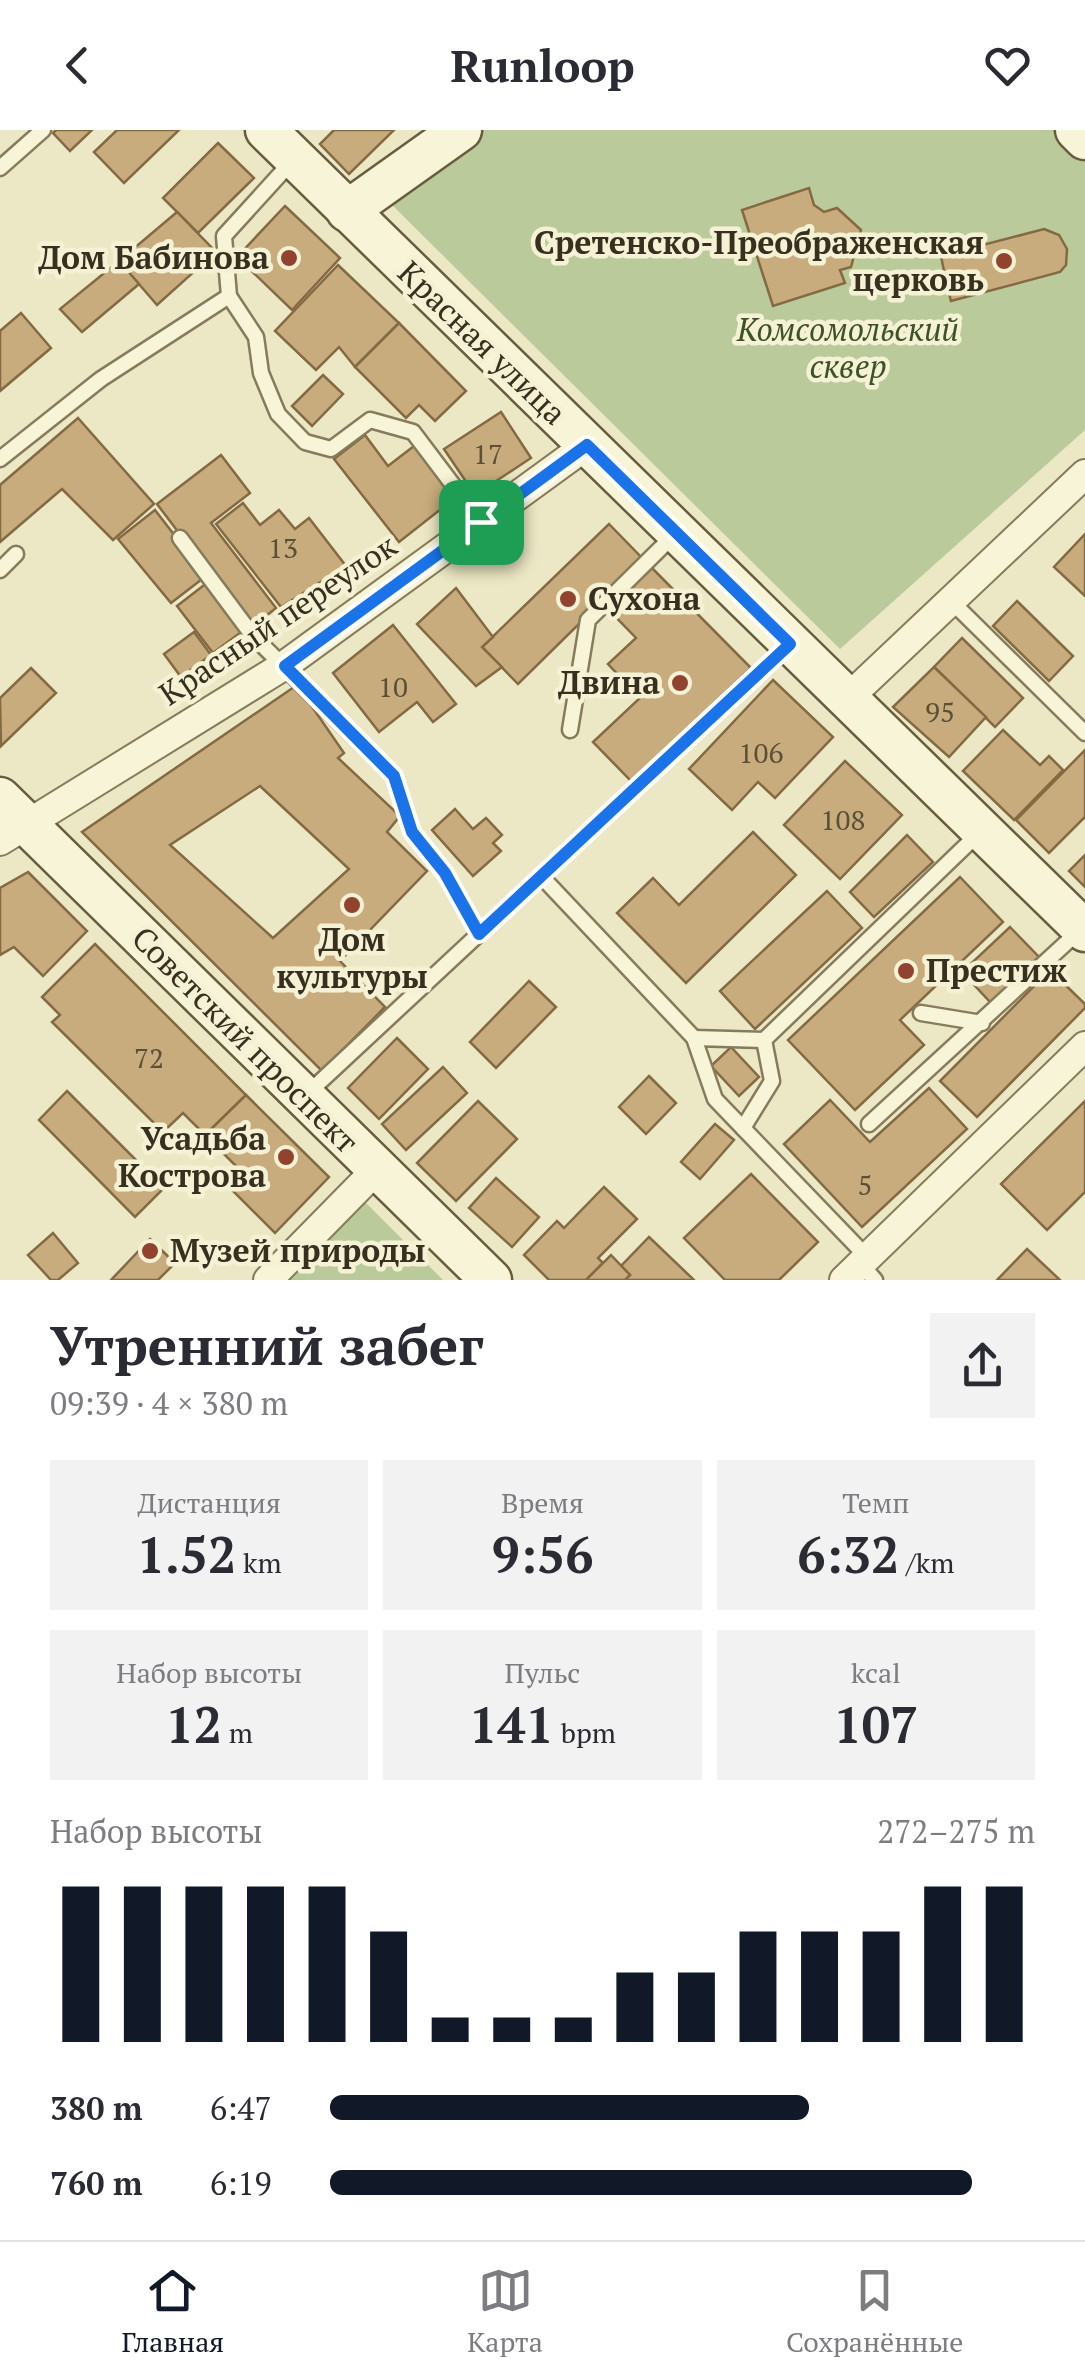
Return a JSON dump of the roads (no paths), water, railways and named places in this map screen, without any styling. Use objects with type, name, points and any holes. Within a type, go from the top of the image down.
[{"type":"main road","name":"Красная улица","points":[[266,130],[1084,930]]},
{"type":"main road","points":[[347,211],[461,130]]},
{"type":"main road","points":[[1076,130],[1085,140]]},
{"type":"main road","name":"Советский проспект","points":[[9,821],[490,1280]]},
{"type":"street","name":"Красный переулок","points":[[9,821],[285,666],[587,445]]},
{"type":"street","points":[[847,699],[1085,474]]},
{"type":"street","points":[[862,1270],[1085,1046]]},
{"type":"street","points":[[268,1280],[376,1170]]},
{"type":"lane","points":[[0,168],[42,130]]},
{"type":"lane","points":[[295,159],[224,236],[228,296],[256,338],[262,373],[278,414],[304,442],[331,449],[370,420],[413,432],[481,522]]},
{"type":"lane","points":[[0,459],[101,379],[228,296]]},
{"type":"lane","points":[[570,730],[588,620],[677,533]]},
{"type":"lane","points":[[180,538],[253,636],[394,776],[412,832],[445,873],[479,934]]},
{"type":"lane","points":[[0,570],[16,554]]},
{"type":"lane","points":[[951,601],[1085,733]]},
{"type":"lane","points":[[302,1098],[790,644]]},
{"type":"lane","points":[[694,1038],[764,1040],[984,829]]},
{"type":"lane","points":[[540,876],[694,1038],[715,1099],[862,1270]]},
{"type":"lane","points":[[868,1124],[1084,930]]},
{"type":"lane","points":[[921,1013],[982,1022]]},
{"type":"lane","points":[[743,1128],[772,1081],[764,1040]]},
{"type":"place","name":"Дом Бабинова","points":[[289,258]]},
{"type":"place","name":"Сретенско-Преображенская церковь","points":[[1004,261]]},
{"type":"place","name":"Сухона","points":[[568,599]]},
{"type":"place","name":"Двина","points":[[680,683]]},
{"type":"place","name":"Дом культуры","points":[[352,905]]},
{"type":"place","name":"Престиж","points":[[906,971]]},
{"type":"place","name":"Усадьба Кострова","points":[[286,1157]]},
{"type":"place","name":"Музей природы","points":[[150,1251]]},
{"type":"park label","name":"Комсомольский сквер","points":[[848,348]]}]
